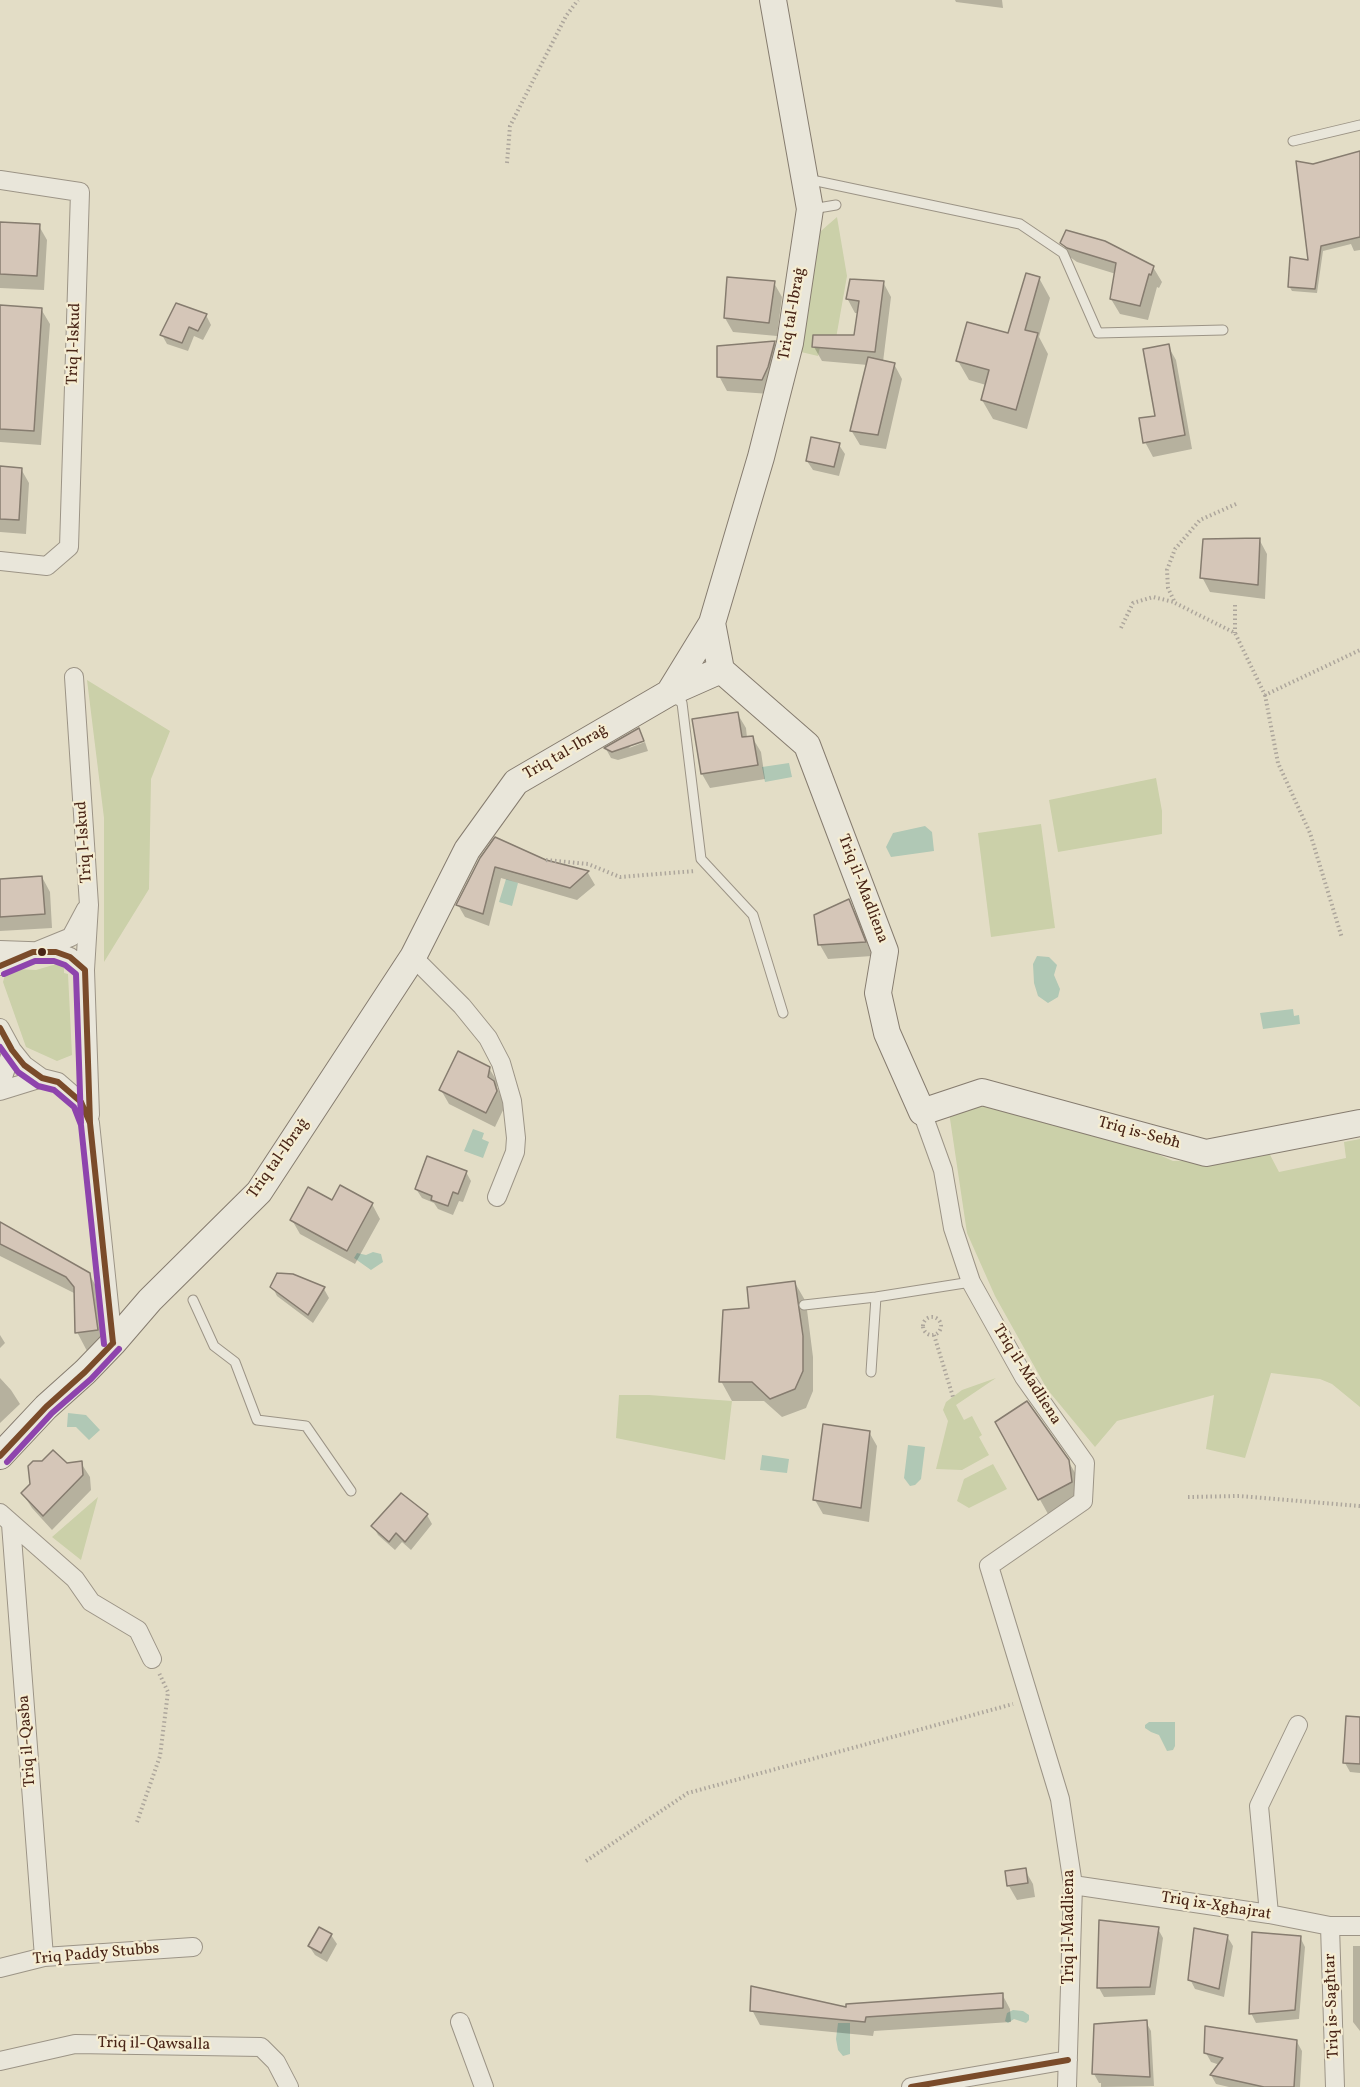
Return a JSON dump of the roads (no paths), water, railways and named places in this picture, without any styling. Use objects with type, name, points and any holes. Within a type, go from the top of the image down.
[{"type":"main road","name":"Triq tal-Ibraġ","points":[[0,1456],[46,1407],[113,1343],[150,1300],[259,1192],[413,957],[467,850],[516,782],[669,693],[712,624],[761,457],[790,343],[810,209],[778,1]]},
{"type":"main road","points":[[669,693],[721,670],[712,624]]},
{"type":"main road","name":"Triq il-Madliena","points":[[721,670],[807,745],[885,951],[878,993],[886,1033],[922,1112]]},
{"type":"main road","name":"Triq is-Sebħ","points":[[922,1112],[982,1092],[1206,1153],[1360,1123]]},
{"type":"street","name":"Triq l-Iskud","points":[[0,180],[80,192],[69,547],[47,566],[0,561]]},
{"type":"street","name":"Triq l-Iskud","points":[[74,677],[88,904],[85,970],[90,1123],[113,1343]]},
{"type":"street","points":[[0,966],[71,937],[88,904]]},
{"type":"street","points":[[0,950],[56,952],[70,957],[85,970]]},
{"type":"street","points":[[413,957],[462,1006],[488,1038],[501,1063],[512,1101],[516,1138],[515,1152],[497,1197]]},
{"type":"street","points":[[0,1028],[12,1050],[24,1065],[81,1102],[90,1123]]},
{"type":"street","points":[[0,1077],[4,1074],[12,1050]]},
{"type":"street","points":[[0,1091],[50,1080],[72,1079],[87,1057]]},
{"type":"street","name":"Triq il-Madliena","points":[[922,1112],[943,1170],[953,1228],[970,1282],[1024,1377],[1084,1463],[1083,1501],[989,1566],[1060,1799],[1073,1885],[1066,2087]]},
{"type":"street","points":[[5,1518],[75,1579],[91,1602],[138,1630],[152,1659]]},
{"type":"street","name":"Triq il-Qasba","points":[[5,1518],[44,1957]]},
{"type":"street","points":[[1269,1914],[1259,1806],[1298,1725]]},
{"type":"street","name":"Triq ix-Xgħajrat","points":[[1073,1885],[1269,1914],[1330,1926],[1360,1926]]},
{"type":"street","name":"Triq is-Sagħtar","points":[[1330,1926],[1335,2087]]},
{"type":"street","name":"Triq Paddy Stubbs","points":[[0,1968],[44,1957],[193,1947]]},
{"type":"street","points":[[460,2022],[484,2087]]},
{"type":"street","name":"Triq il-Qawsalla","points":[[0,2061],[75,2044],[261,2047],[276,2062],[289,2087]]},
{"type":"street","points":[[910,2087],[1068,2060]]},
{"type":"lane","points":[[1293,141],[1360,125]]},
{"type":"lane","points":[[805,178],[1020,224],[1063,253],[1098,333],[1223,330]]},
{"type":"lane","points":[[810,209],[836,205]]},
{"type":"lane","points":[[669,693],[682,703],[701,859],[753,915],[783,1013]]},
{"type":"lane","points":[[804,1305],[876,1297],[970,1282]]},
{"type":"lane","points":[[870,1372],[876,1297]]},
{"type":"lane","points":[[193,1300],[214,1346],[234,1362],[257,1420],[306,1426],[351,1491]]}]
